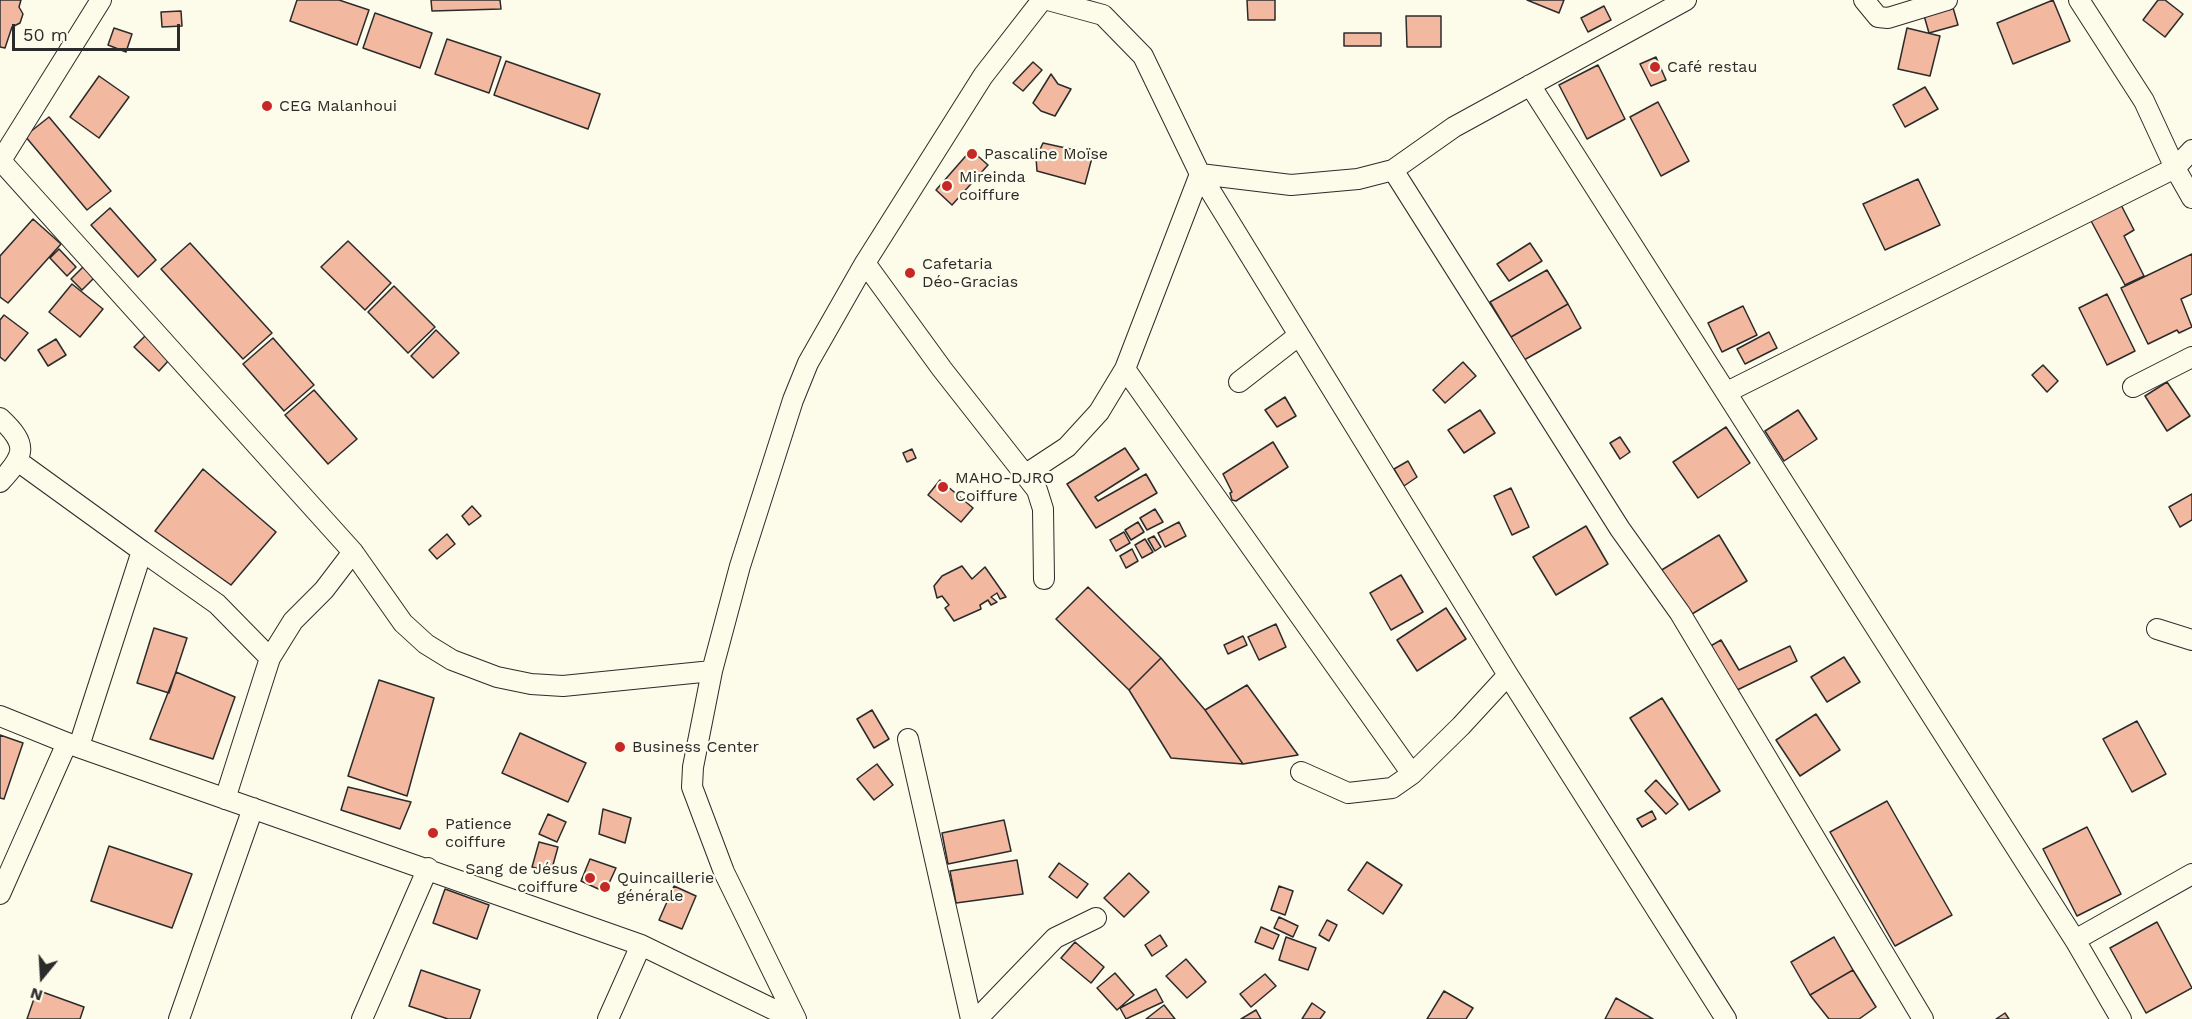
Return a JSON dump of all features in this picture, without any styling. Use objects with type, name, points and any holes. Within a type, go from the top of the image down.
[{"type":"street","points":[[101,0],[0,162],[353,552],[403,623],[426,644],[452,660],[498,677],[531,684],[563,686],[712,671]]},
{"type":"street","points":[[794,1019],[724,872],[692,787],[693,767],[712,671],[740,566],[793,400],[808,363],[865,263],[983,76],[1042,0]]},
{"type":"street","points":[[1048,0],[1101,7],[1143,56],[1200,174],[1298,336],[1508,675],[1726,1019]]},
{"type":"street","points":[[1200,174],[1291,184],[1358,179],[1393,170],[1454,127],[1686,0]]},
{"type":"street","points":[[1864,0],[1878,17],[1888,18],[1947,0]]},
{"type":"street","points":[[2079,0],[2144,101],[2175,168],[2192,198]]},
{"type":"street","points":[[1530,85],[2075,940],[2121,1019]]},
{"type":"street","points":[[1727,392],[2175,168],[2192,150]]},
{"type":"street","points":[[1393,170],[1620,529],[1680,614],[1923,1019]]},
{"type":"street","points":[[1026,474],[1067,447],[1099,412],[1125,369],[1200,174]]},
{"type":"street","points":[[865,263],[942,369],[1037,490],[1043,509],[1044,579]]},
{"type":"street","points":[[1239,382],[1298,336]]},
{"type":"street","points":[[2133,387],[2192,357]]},
{"type":"street","points":[[1125,369],[1412,774]]},
{"type":"street","points":[[0,418],[20,441],[21,452],[19,462],[0,482]]},
{"type":"street","points":[[19,462],[217,604],[270,658]]},
{"type":"street","points":[[2,883],[73,744],[142,551]]},
{"type":"street","points":[[225,799],[270,658],[293,621],[324,590],[353,552]]},
{"type":"street","points":[[2157,629],[2192,640]]},
{"type":"street","points":[[1301,772],[1348,794],[1392,788],[1412,774],[1508,675]]},
{"type":"street","points":[[0,716],[225,799],[428,868],[641,945],[794,1019]]},
{"type":"street","points":[[908,739],[971,1019]]},
{"type":"street","points":[[179,1019],[253,808]]},
{"type":"street","points":[[363,1019],[428,868]]},
{"type":"street","points":[[2075,940],[2192,874]]},
{"type":"street","points":[[977,1019],[1055,938],[1096,918]]},
{"type":"street","points":[[608,1019],[641,945]]},
{"type":"building","points":[[0,0],[21,0],[19,7],[23,14],[20,23],[12,27],[5,48],[0,47]]},
{"type":"building","points":[[297,0],[339,0],[369,10],[357,45],[290,21]]},
{"type":"building","points":[[431,0],[500,0],[501,9],[432,11]]},
{"type":"building","points":[[1247,0],[1275,0],[1275,20],[1248,20]]},
{"type":"building","points":[[1527,0],[1564,0],[1559,13]]},
{"type":"building","points":[[2053,0],[2070,41],[2013,64],[1997,23]]},
{"type":"building","points":[[2158,0],[2165,0],[2183,14],[2165,37],[2143,20]]},
{"type":"building","points":[[1952,4],[1958,25],[1929,33],[1923,12]]},
{"type":"building","points":[[1604,6],[1611,20],[1588,32],[1581,18]]},
{"type":"building","points":[[181,11],[182,26],[162,27],[161,12]]},
{"type":"building","points":[[375,13],[432,33],[420,68],[363,48]]},
{"type":"building","points":[[1406,16],[1441,16],[1441,47],[1407,47]]},
{"type":"building","points":[[114,28],[132,34],[126,52],[108,45]]},
{"type":"building","points":[[1907,28],[1940,36],[1930,76],[1898,69]]},
{"type":"building","points":[[1344,33],[1381,33],[1381,46],[1344,46]]},
{"type":"building","points":[[447,39],[501,57],[489,93],[435,74]]},
{"type":"building","points":[[1656,57],[1666,80],[1651,86],[1640,64]]},
{"type":"building","points":[[506,61],[600,94],[588,129],[494,95]]},
{"type":"building","points":[[1033,62],[1042,70],[1023,91],[1013,83]]},
{"type":"building","points":[[1598,65],[1625,119],[1587,139],[1559,85]]},
{"type":"building","points":[[1051,74],[1058,84],[1071,89],[1055,116],[1041,111],[1033,103]]},
{"type":"building","points":[[99,76],[129,97],[99,138],[70,117]]},
{"type":"building","points":[[1925,87],[1938,109],[1905,127],[1893,105]]},
{"type":"building","points":[[1658,102],[1689,161],[1661,176],[1630,117]]},
{"type":"building","points":[[49,117],[111,191],[87,210],[25,136]]},
{"type":"building","points":[[1043,143],[1093,154],[1085,184],[1037,171],[1036,158]]},
{"type":"building","points":[[971,150],[988,165],[952,205],[936,190]]},
{"type":"building","points":[[1918,179],[1940,225],[1885,250],[1863,204]]},
{"type":"building","points":[[2119,201],[2134,230],[2124,236],[2144,276],[2125,285],[2089,217]]},
{"type":"building","points":[[110,208],[156,260],[138,277],[91,225]]},
{"type":"building","points":[[33,219],[61,244],[8,303],[0,297],[0,256]]},
{"type":"building","points":[[348,241],[391,283],[365,310],[321,267]]},
{"type":"building","points":[[190,243],[272,333],[243,359],[161,269]]},
{"type":"building","points":[[1530,243],[1542,261],[1509,281],[1497,264]]},
{"type":"building","points":[[59,249],[76,267],[67,276],[50,258]]},
{"type":"building","points":[[2192,254],[2192,294],[2181,299],[2192,327],[2179,333],[2177,330],[2148,344],[2121,288]]},
{"type":"building","points":[[84,266],[95,277],[82,290],[71,279]]},
{"type":"building","points":[[1547,270],[1568,304],[1511,337],[1490,302]]},
{"type":"building","points":[[72,284],[103,309],[80,337],[49,312]]},
{"type":"building","points":[[394,286],[435,327],[408,353],[368,312]]},
{"type":"building","points":[[2107,294],[2135,351],[2107,365],[2079,308]]},
{"type":"building","points":[[1568,304],[1581,328],[1524,360],[1511,337]]},
{"type":"building","points":[[1743,306],[1757,335],[1722,352],[1708,323]]},
{"type":"building","points":[[4,315],[28,333],[5,361],[0,357],[0,320]]},
{"type":"building","points":[[436,330],[459,353],[433,378],[411,356]]},
{"type":"building","points":[[1769,332],[1777,348],[1745,364],[1737,349]]},
{"type":"building","points":[[146,335],[170,359],[159,371],[134,347]]},
{"type":"building","points":[[273,338],[314,385],[284,411],[243,364]]},
{"type":"building","points":[[56,339],[66,355],[48,366],[38,350]]},
{"type":"building","points":[[1463,362],[1476,376],[1445,403],[1433,390]]},
{"type":"building","points":[[2043,365],[2058,381],[2047,392],[2032,375]]},
{"type":"building","points":[[2167,382],[2190,416],[2167,431],[2145,396]]},
{"type":"building","points":[[314,390],[357,439],[328,464],[285,415]]},
{"type":"building","points":[[1285,397],[1296,416],[1277,427],[1265,410]]},
{"type":"building","points":[[1480,410],[1495,433],[1464,453],[1448,430]]},
{"type":"building","points":[[1798,410],[1817,439],[1784,461],[1765,431]]},
{"type":"building","points":[[1726,427],[1750,463],[1698,498],[1673,462]]},
{"type":"building","points":[[1620,437],[1630,452],[1620,459],[1610,443]]},
{"type":"building","points":[[1273,442],[1288,467],[1236,501],[1232,500],[1230,493],[1232,492],[1223,474]]},
{"type":"building","points":[[1125,448],[1139,469],[1095,497],[1098,501],[1146,474],[1157,493],[1096,528],[1067,484]]},
{"type":"building","points":[[912,449],[916,458],[907,462],[903,453]]},
{"type":"building","points":[[1408,461],[1417,477],[1404,486],[1394,469]]},
{"type":"building","points":[[203,469],[276,532],[231,585],[155,531]]},
{"type":"building","points":[[940,480],[973,508],[961,522],[928,495]]},
{"type":"building","points":[[1511,488],[1529,527],[1512,535],[1494,496]]},
{"type":"building","points":[[2192,494],[2192,520],[2180,527],[2169,507]]},
{"type":"building","points":[[472,506],[481,516],[469,525],[462,516]]},
{"type":"building","points":[[1155,509],[1163,522],[1147,530],[1140,518]]},
{"type":"building","points":[[1138,522],[1144,532],[1131,540],[1125,530]]},
{"type":"building","points":[[1179,522],[1186,536],[1165,547],[1158,533]]},
{"type":"building","points":[[1586,526],[1608,564],[1556,595],[1533,557]]},
{"type":"building","points":[[1124,532],[1130,543],[1116,551],[1110,540]]},
{"type":"building","points":[[447,534],[455,544],[437,559],[429,550]]},
{"type":"building","points":[[1719,535],[1747,581],[1687,617],[1660,571]]},
{"type":"building","points":[[1154,536],[1161,547],[1155,551],[1148,539]]},
{"type":"building","points":[[1145,539],[1153,552],[1142,558],[1135,545]]},
{"type":"building","points":[[1132,549],[1138,561],[1126,568],[1120,556]]},
{"type":"building","points":[[962,566],[972,579],[985,567],[1006,597],[1000,599],[997,593],[991,597],[997,602],[991,605],[988,600],[980,605],[981,609],[954,621],[945,608],[949,605],[942,596],[937,598],[934,586],[942,576]]},
{"type":"building","points":[[1401,575],[1423,612],[1391,630],[1370,593]]},
{"type":"building","points":[[1088,587],[1161,658],[1129,690],[1056,619]]},
{"type":"building","points":[[1446,608],[1466,639],[1417,671],[1397,640]]},
{"type":"building","points":[[1276,624],[1286,647],[1259,660],[1248,637]]},
{"type":"building","points":[[154,628],[187,638],[169,693],[137,683]]},
{"type":"building","points":[[1243,636],[1247,645],[1228,654],[1224,645]]},
{"type":"building","points":[[1721,640],[1739,670],[1790,646],[1797,661],[1733,692],[1707,648]]},
{"type":"building","points":[[1844,657],[1860,682],[1827,702],[1811,677]]},
{"type":"building","points":[[1161,658],[1205,710],[1243,764],[1171,758],[1129,690]]},
{"type":"building","points":[[176,672],[235,697],[213,759],[150,739]]},
{"type":"building","points":[[379,680],[434,698],[407,796],[348,776]]},
{"type":"building","points":[[1247,685],[1298,755],[1243,764],[1205,710]]},
{"type":"building","points":[[1662,698],[1720,791],[1689,810],[1630,718]]},
{"type":"building","points":[[872,710],[889,739],[874,748],[857,719]]},
{"type":"building","points":[[1816,714],[1840,750],[1800,776],[1776,740]]},
{"type":"building","points":[[2137,721],[2166,774],[2132,792],[2103,739]]},
{"type":"building","points":[[520,733],[586,763],[568,802],[502,773]]},
{"type":"building","points":[[0,735],[23,743],[4,799],[0,798]]},
{"type":"building","points":[[877,764],[893,785],[874,800],[857,779]]},
{"type":"building","points":[[1656,780],[1678,804],[1666,814],[1645,791]]},
{"type":"building","points":[[348,787],[411,802],[400,829],[341,810]]},
{"type":"building","points":[[1887,801],[1952,915],[1895,946],[1830,832]]},
{"type":"building","points":[[603,809],[631,818],[625,843],[599,834]]},
{"type":"building","points":[[1652,811],[1656,819],[1642,827],[1637,819]]},
{"type":"building","points":[[548,814],[566,822],[557,842],[539,834]]},
{"type":"building","points":[[1004,820],[1011,851],[948,864],[942,833]]},
{"type":"building","points":[[2087,827],[2121,894],[2077,916],[2043,849]]},
{"type":"building","points":[[539,842],[558,847],[551,872],[532,867]]},
{"type":"building","points":[[109,846],[192,874],[172,928],[91,901]]},
{"type":"building","points":[[590,859],[616,868],[605,892],[581,881]]},
{"type":"building","points":[[1017,860],[1023,894],[956,903],[950,871]]},
{"type":"building","points":[[1367,862],[1402,885],[1383,914],[1348,890]]},
{"type":"building","points":[[1059,863],[1088,884],[1077,898],[1049,877]]},
{"type":"building","points":[[1129,873],[1149,892],[1124,917],[1104,898]]},
{"type":"building","points":[[674,886],[696,896],[682,929],[659,920]]},
{"type":"building","points":[[1279,886],[1293,891],[1285,915],[1271,910]]},
{"type":"building","points":[[445,889],[489,905],[477,939],[433,923]]},
{"type":"building","points":[[1279,917],[1298,926],[1293,937],[1274,928]]},
{"type":"building","points":[[1327,920],[1337,925],[1329,941],[1319,935]]},
{"type":"building","points":[[2157,922],[2192,988],[2146,1013],[2110,948]]},
{"type":"building","points":[[1261,927],[1279,935],[1273,949],[1255,942]]},
{"type":"building","points":[[1160,935],[1167,946],[1152,956],[1145,945]]},
{"type":"building","points":[[1286,937],[1316,948],[1308,970],[1279,960]]},
{"type":"building","points":[[1834,937],[1853,970],[1810,995],[1791,962]]},
{"type":"building","points":[[1075,942],[1104,967],[1091,983],[1061,958]]},
{"type":"building","points":[[1186,959],[1206,982],[1187,998],[1166,976]]},
{"type":"building","points":[[421,970],[480,990],[470,1019],[448,1019],[409,1006]]},
{"type":"building","points":[[1853,970],[1876,1007],[1859,1019],[1829,1019],[1810,995]]},
{"type":"building","points":[[1115,973],[1134,995],[1117,1010],[1097,988]]},
{"type":"building","points":[[1265,974],[1276,986],[1251,1007],[1240,994]]},
{"type":"building","points":[[1156,989],[1163,1002],[1126,1019],[1120,1008]]},
{"type":"building","points":[[37,990],[84,1007],[80,1019],[27,1019]]},
{"type":"building","points":[[1444,991],[1473,1008],[1466,1019],[1427,1019]]},
{"type":"building","points":[[1616,998],[1653,1019],[1605,1019]]},
{"type":"building","points":[[1312,1003],[1325,1012],[1320,1019],[1302,1019]]},
{"type":"building","points":[[1164,1005],[1175,1019],[1146,1019]]},
{"type":"building","points":[[1256,1010],[1261,1019],[1241,1019]]},
{"type":"building","points":[[2005,1013],[2009,1019],[1996,1019]]},
{"type":"place","name":"Café restau","points":[[1655,67]]},
{"type":"place","name":"CEG Malanhoui","points":[[267,106]]},
{"type":"place","name":"Pascaline Moïse","points":[[972,154]]},
{"type":"place","name":"Mireinda coiffure","points":[[947,186]]},
{"type":"place","name":"Cafetaria Déo-Gracias","points":[[910,273]]},
{"type":"place","name":"MAHO-DJRO Coiffure","points":[[943,487]]},
{"type":"place","name":"Business Center","points":[[620,747]]},
{"type":"place","name":"Patience coiffure","points":[[433,833]]},
{"type":"place","name":"Sang de Jésus coiffure","points":[[590,878]]},
{"type":"place","name":"Quincaillerie générale","points":[[605,887]]}]
